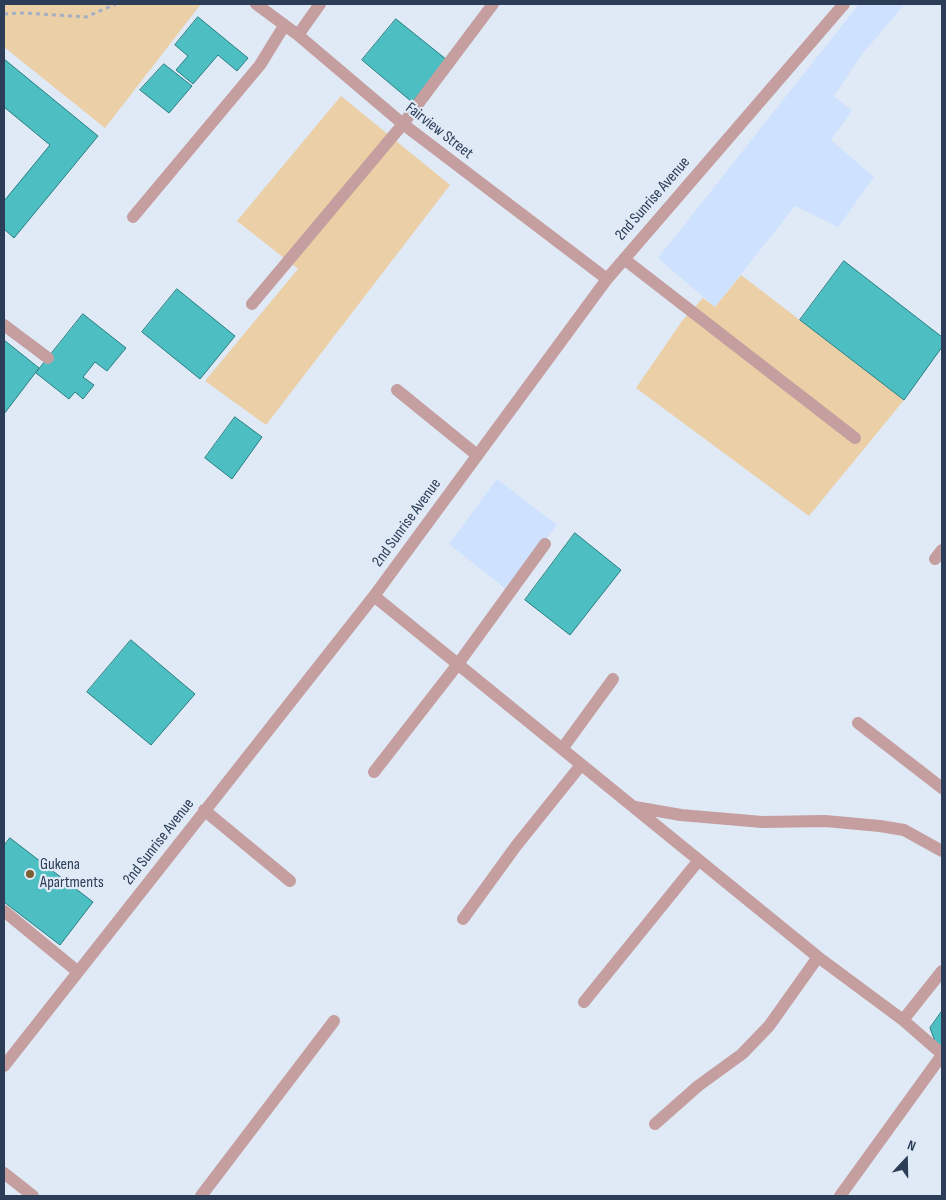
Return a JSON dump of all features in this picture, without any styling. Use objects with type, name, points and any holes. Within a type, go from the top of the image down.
[{"type":"street","name":"Fairview Street","points":[[256,4],[298,35],[403,124],[607,279]]},
{"type":"street","points":[[298,35],[320,4]]},
{"type":"street","points":[[252,304],[403,124],[493,4]]},
{"type":"street","name":"2nd Sunrise Avenue","points":[[4,1066],[374,596],[607,279],[844,4]]},
{"type":"street","points":[[133,217],[260,65],[284,26]]},
{"type":"street","points":[[624,258],[855,438]]},
{"type":"street","points":[[4,325],[48,358]]},
{"type":"street","points":[[397,390],[477,455]]},
{"type":"street","points":[[374,772],[458,664],[545,544]]},
{"type":"street","points":[[374,596],[818,957],[903,1020],[942,1054],[840,1196]]},
{"type":"street","points":[[562,749],[613,679]]},
{"type":"street","points":[[858,723],[942,788]]},
{"type":"street","points":[[463,919],[516,846],[582,765]]},
{"type":"street","points":[[633,806],[681,815],[762,822],[825,821],[880,826],[904,830],[942,851]]},
{"type":"street","points":[[204,810],[290,881]]},
{"type":"street","points":[[584,1002],[699,860]]},
{"type":"street","points":[[4,912],[77,971]]},
{"type":"street","points":[[656,1124],[698,1086],[749,1047],[769,1026],[818,957]]},
{"type":"street","points":[[903,1020],[942,971]]},
{"type":"street","points":[[200,1196],[334,1021]]},
{"type":"street","points":[[4,1173],[33,1196]]},
{"type":"path","points":[[4,14],[23,12],[86,17],[116,4]]},
{"type":"shaded area","points":[[4,4],[201,4],[105,128],[4,47]]},
{"type":"shaded area","points":[[859,4],[905,4],[863,53],[834,96],[852,111],[831,140],[874,177],[838,227],[795,206],[715,307],[658,258]]},
{"type":"shaded area","points":[[341,96],[450,185],[266,425],[205,381],[298,269],[237,221]]},
{"type":"shaded area","points":[[741,275],[904,400],[809,516],[636,388],[682,321],[703,298],[715,307]]},
{"type":"shaded area","points":[[497,479],[557,525],[506,589],[449,544]]},
{"type":"building","points":[[198,17],[248,58],[237,71],[218,55],[193,84],[176,70],[188,56],[175,45]]},
{"type":"building","points":[[396,19],[447,60],[412,102],[362,60]]},
{"type":"building","points":[[4,59],[98,136],[14,238],[4,229],[4,201],[50,145],[4,107]]},
{"type":"building","points":[[164,64],[192,86],[169,113],[140,90]]},
{"type":"building","points":[[844,261],[942,337],[942,347],[904,400],[800,320]]},
{"type":"building","points":[[177,289],[235,336],[200,379],[142,332]]},
{"type":"building","points":[[83,314],[126,348],[107,371],[95,362],[83,377],[94,385],[83,399],[75,392],[69,399],[36,373]]},
{"type":"building","points":[[4,340],[39,368],[4,414]]},
{"type":"building","points":[[235,417],[262,437],[232,479],[205,458]]},
{"type":"building","points":[[575,533],[621,570],[570,635],[525,600]]},
{"type":"building","points":[[131,640],[195,694],[151,745],[87,692]]},
{"type":"building","name":"Gukena Apartments","points":[[10,838],[93,902],[60,945],[4,902],[4,846]]},
{"type":"building","points":[[942,1011],[942,1048],[936,1044],[930,1028]]},
{"type":"place","name":"Gukena Apartments","points":[[30,874]]}]
